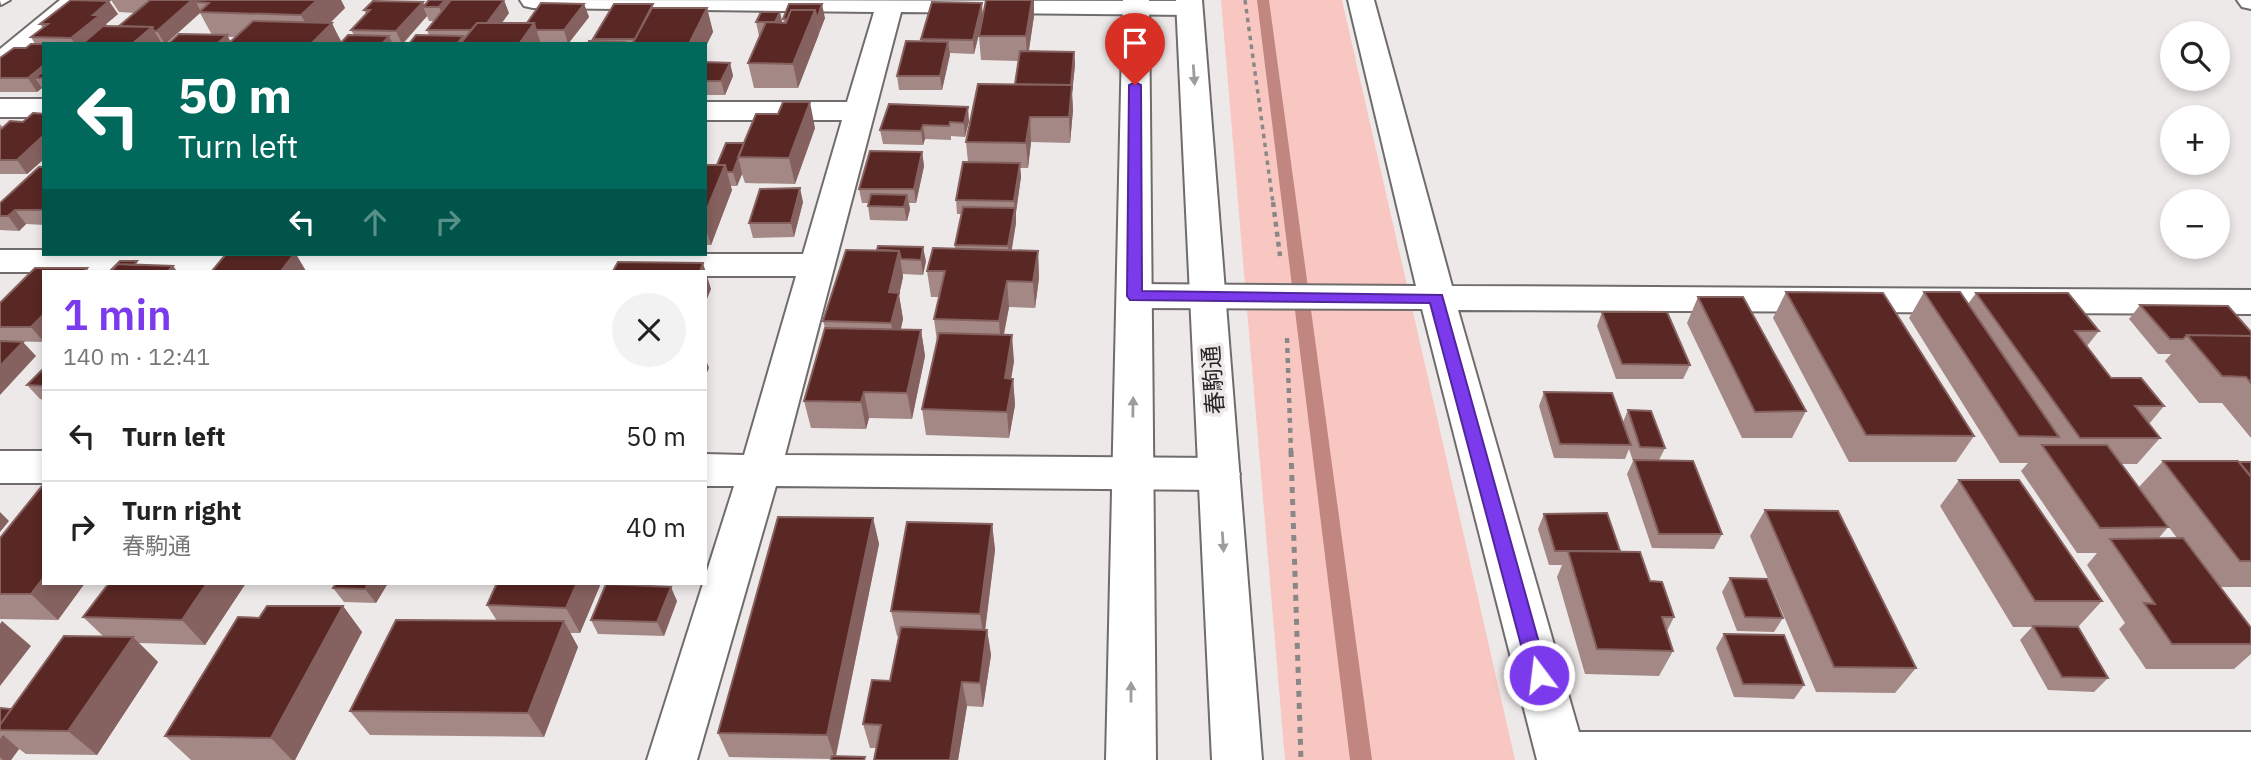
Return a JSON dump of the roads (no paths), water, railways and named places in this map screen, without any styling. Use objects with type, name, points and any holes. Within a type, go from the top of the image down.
[{"type":"street","points":[[0,63],[76,0]]},
{"type":"street","points":[[533,0],[890,5],[1189,3]]},
{"type":"street","points":[[1362,0],[1437,298],[1561,758],[2160,758],[2251,755]]},
{"type":"street","points":[[1131,760],[1136,3]]},
{"type":"street","name":"春駒通","points":[[1189,3],[1237,760]]},
{"type":"street","points":[[672,760],[760,470],[858,111],[890,5]]},
{"type":"street","points":[[0,108],[42,108]]},
{"type":"street","points":[[707,111],[858,111]]},
{"type":"street","points":[[0,261],[817,265]]},
{"type":"street","points":[[1135,296],[2251,302]]},
{"type":"street","points":[[0,467],[42,467]]},
{"type":"street","points":[[707,470],[1219,474]]},
{"type":"waterway","points":[[1263,0],[1361,760]]}]
